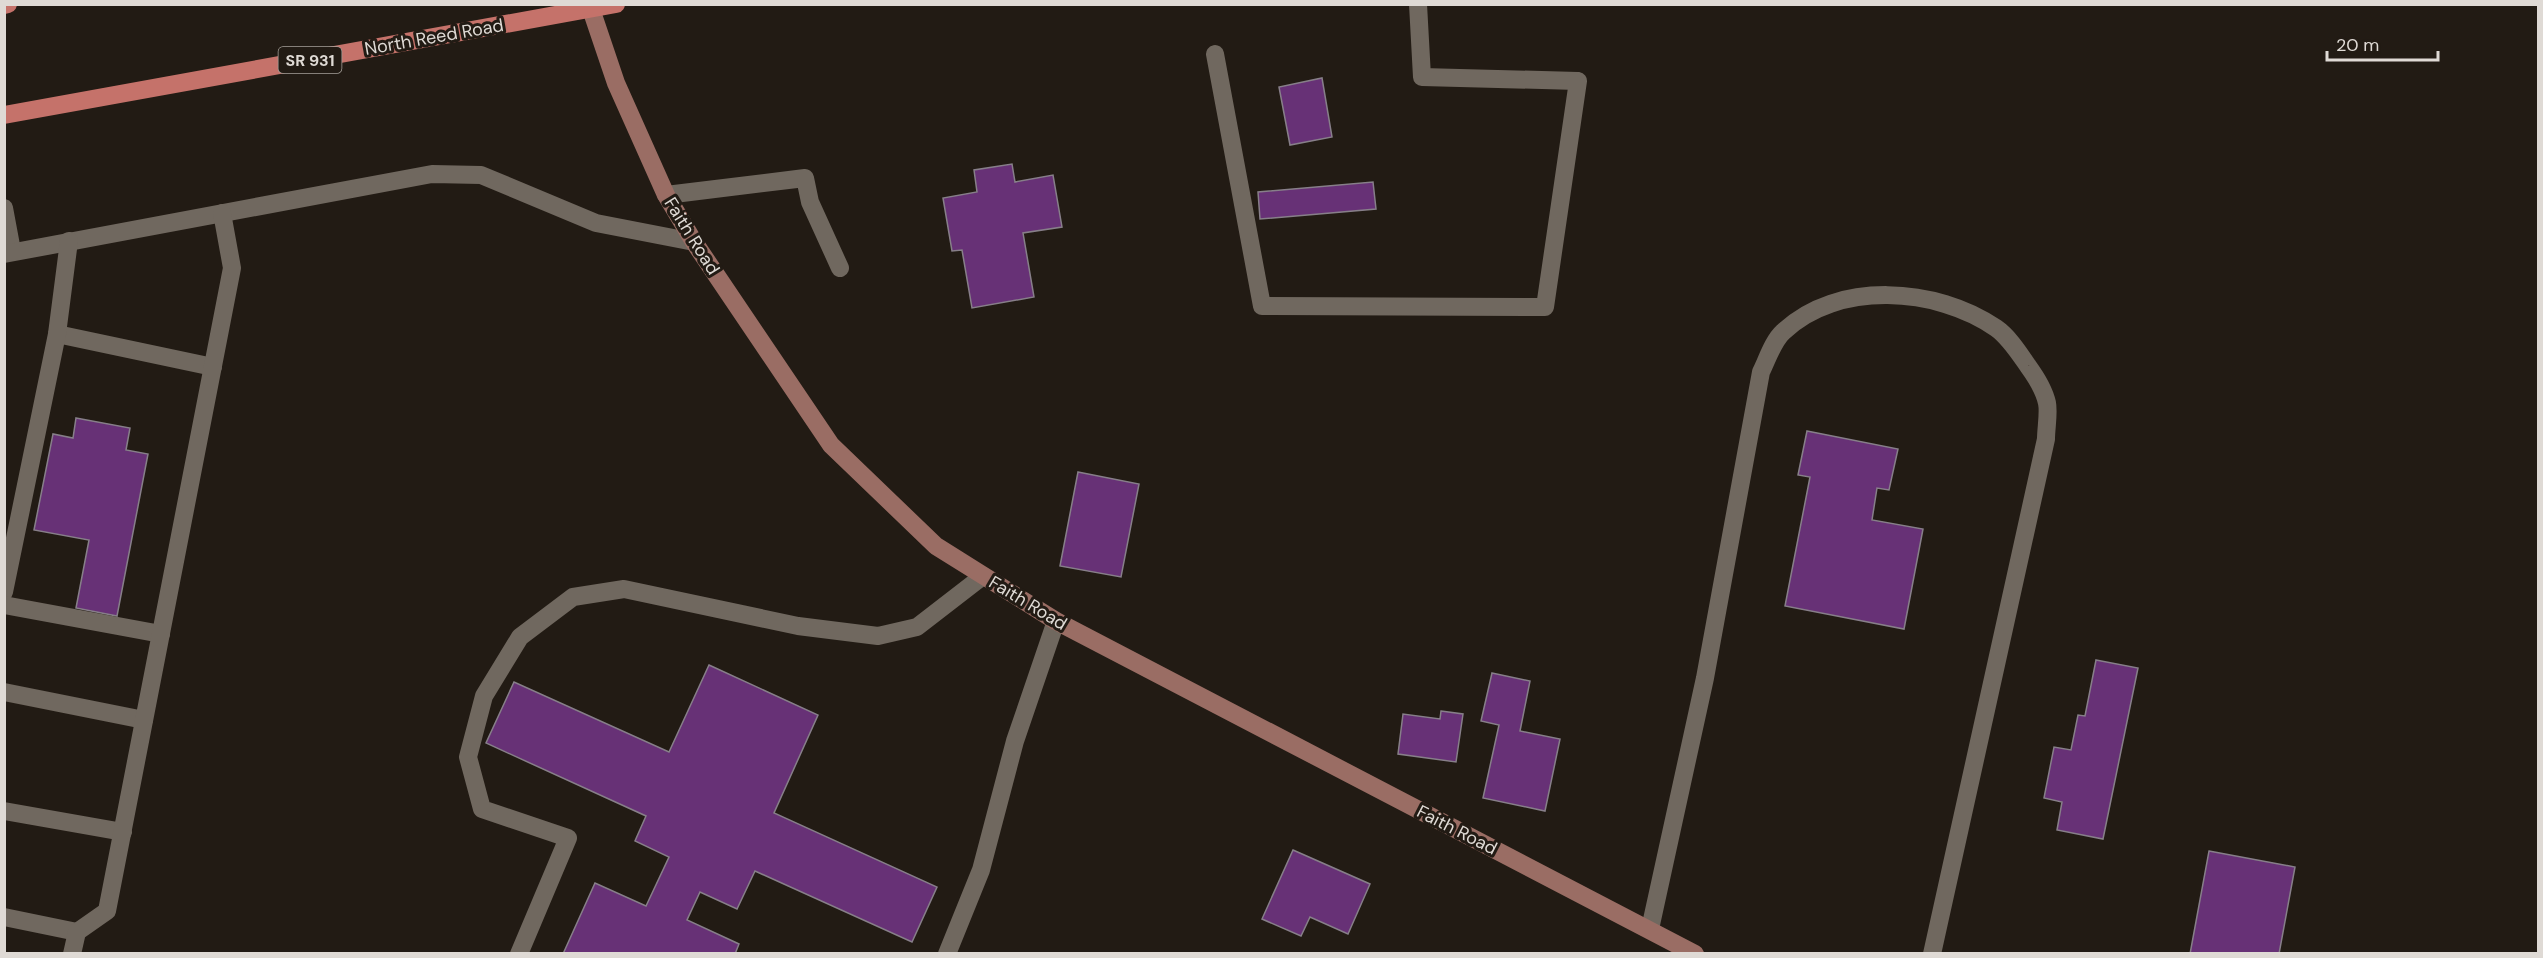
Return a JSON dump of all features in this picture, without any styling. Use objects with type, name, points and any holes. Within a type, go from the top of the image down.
[{"type":"main road","name":"North Reed Road","points":[[4,115],[616,4]]},
{"type":"street","name":"Faith Road","points":[[591,9],[616,83],[666,195],[694,242],[831,445],[936,546],[1056,621],[1695,954]]},
{"type":"lane","points":[[1215,54],[1262,306],[1545,307],[1578,81],[1422,77],[1418,4]]},
{"type":"lane","points":[[4,208],[8,253],[432,174],[480,175],[596,223],[694,242]]},
{"type":"lane","points":[[666,195],[805,178],[810,202],[840,268]]},
{"type":"lane","points":[[72,954],[77,932],[107,911],[123,832],[232,267],[222,213]]},
{"type":"lane","points":[[4,592],[57,334],[69,241]]},
{"type":"lane","points":[[1650,929],[1705,678],[1761,372],[1781,333],[1818,308],[1883,293],[1914,295],[1961,311],[1997,328],[2016,349],[2038,381],[2047,404],[2046,439],[1932,954]]},
{"type":"lane","points":[[57,334],[213,367]]},
{"type":"lane","points":[[519,954],[567,838],[482,809],[468,757],[484,696],[520,637],[573,597],[624,589],[798,626],[878,636],[917,627],[983,576]]},
{"type":"lane","points":[[4,605],[161,634]]},
{"type":"lane","points":[[947,954],[981,870],[1015,741],[1056,621]]},
{"type":"lane","points":[[4,692],[144,720]]},
{"type":"lane","points":[[4,812],[123,832]]},
{"type":"lane","points":[[4,917],[77,932]]},
{"type":"building","points":[[1322,78],[1332,137],[1290,145],[1279,87]]},
{"type":"building","points":[[1012,164],[1015,182],[1053,175],[1062,227],[1023,233],[1034,297],[972,308],[962,250],[952,251],[943,198],[977,192],[974,170]]},
{"type":"building","points":[[1373,182],[1376,209],[1260,219],[1258,192]]},
{"type":"building","points":[[76,418],[130,428],[126,450],[148,454],[117,616],[76,608],[89,540],[34,530],[53,434],[73,438]]},
{"type":"building","points":[[1807,431],[1898,449],[1889,490],[1877,488],[1872,520],[1923,529],[1904,629],[1785,606],[1810,477],[1798,475]]},
{"type":"building","points":[[1078,472],[1139,484],[1121,577],[1060,566]]},
{"type":"building","points":[[2096,660],[2138,668],[2103,839],[2057,830],[2062,802],[2044,798],[2054,747],[2071,750],[2078,715],[2085,716]]},
{"type":"building","points":[[709,665],[818,715],[774,813],[937,887],[912,942],[755,871],[737,909],[700,892],[687,920],[739,944],[735,954],[563,954],[595,883],[646,906],[669,857],[635,841],[646,816],[486,743],[514,682],[669,752]]},
{"type":"building","points":[[1492,673],[1530,681],[1520,731],[1560,739],[1545,811],[1483,798],[1499,725],[1481,721]]},
{"type":"building","points":[[1441,711],[1463,714],[1456,762],[1398,754],[1403,714],[1440,719]]},
{"type":"building","points":[[1293,850],[1370,884],[1348,934],[1310,917],[1301,936],[1262,919]]},
{"type":"building","points":[[2209,851],[2295,867],[2279,954],[2190,954]]}]
